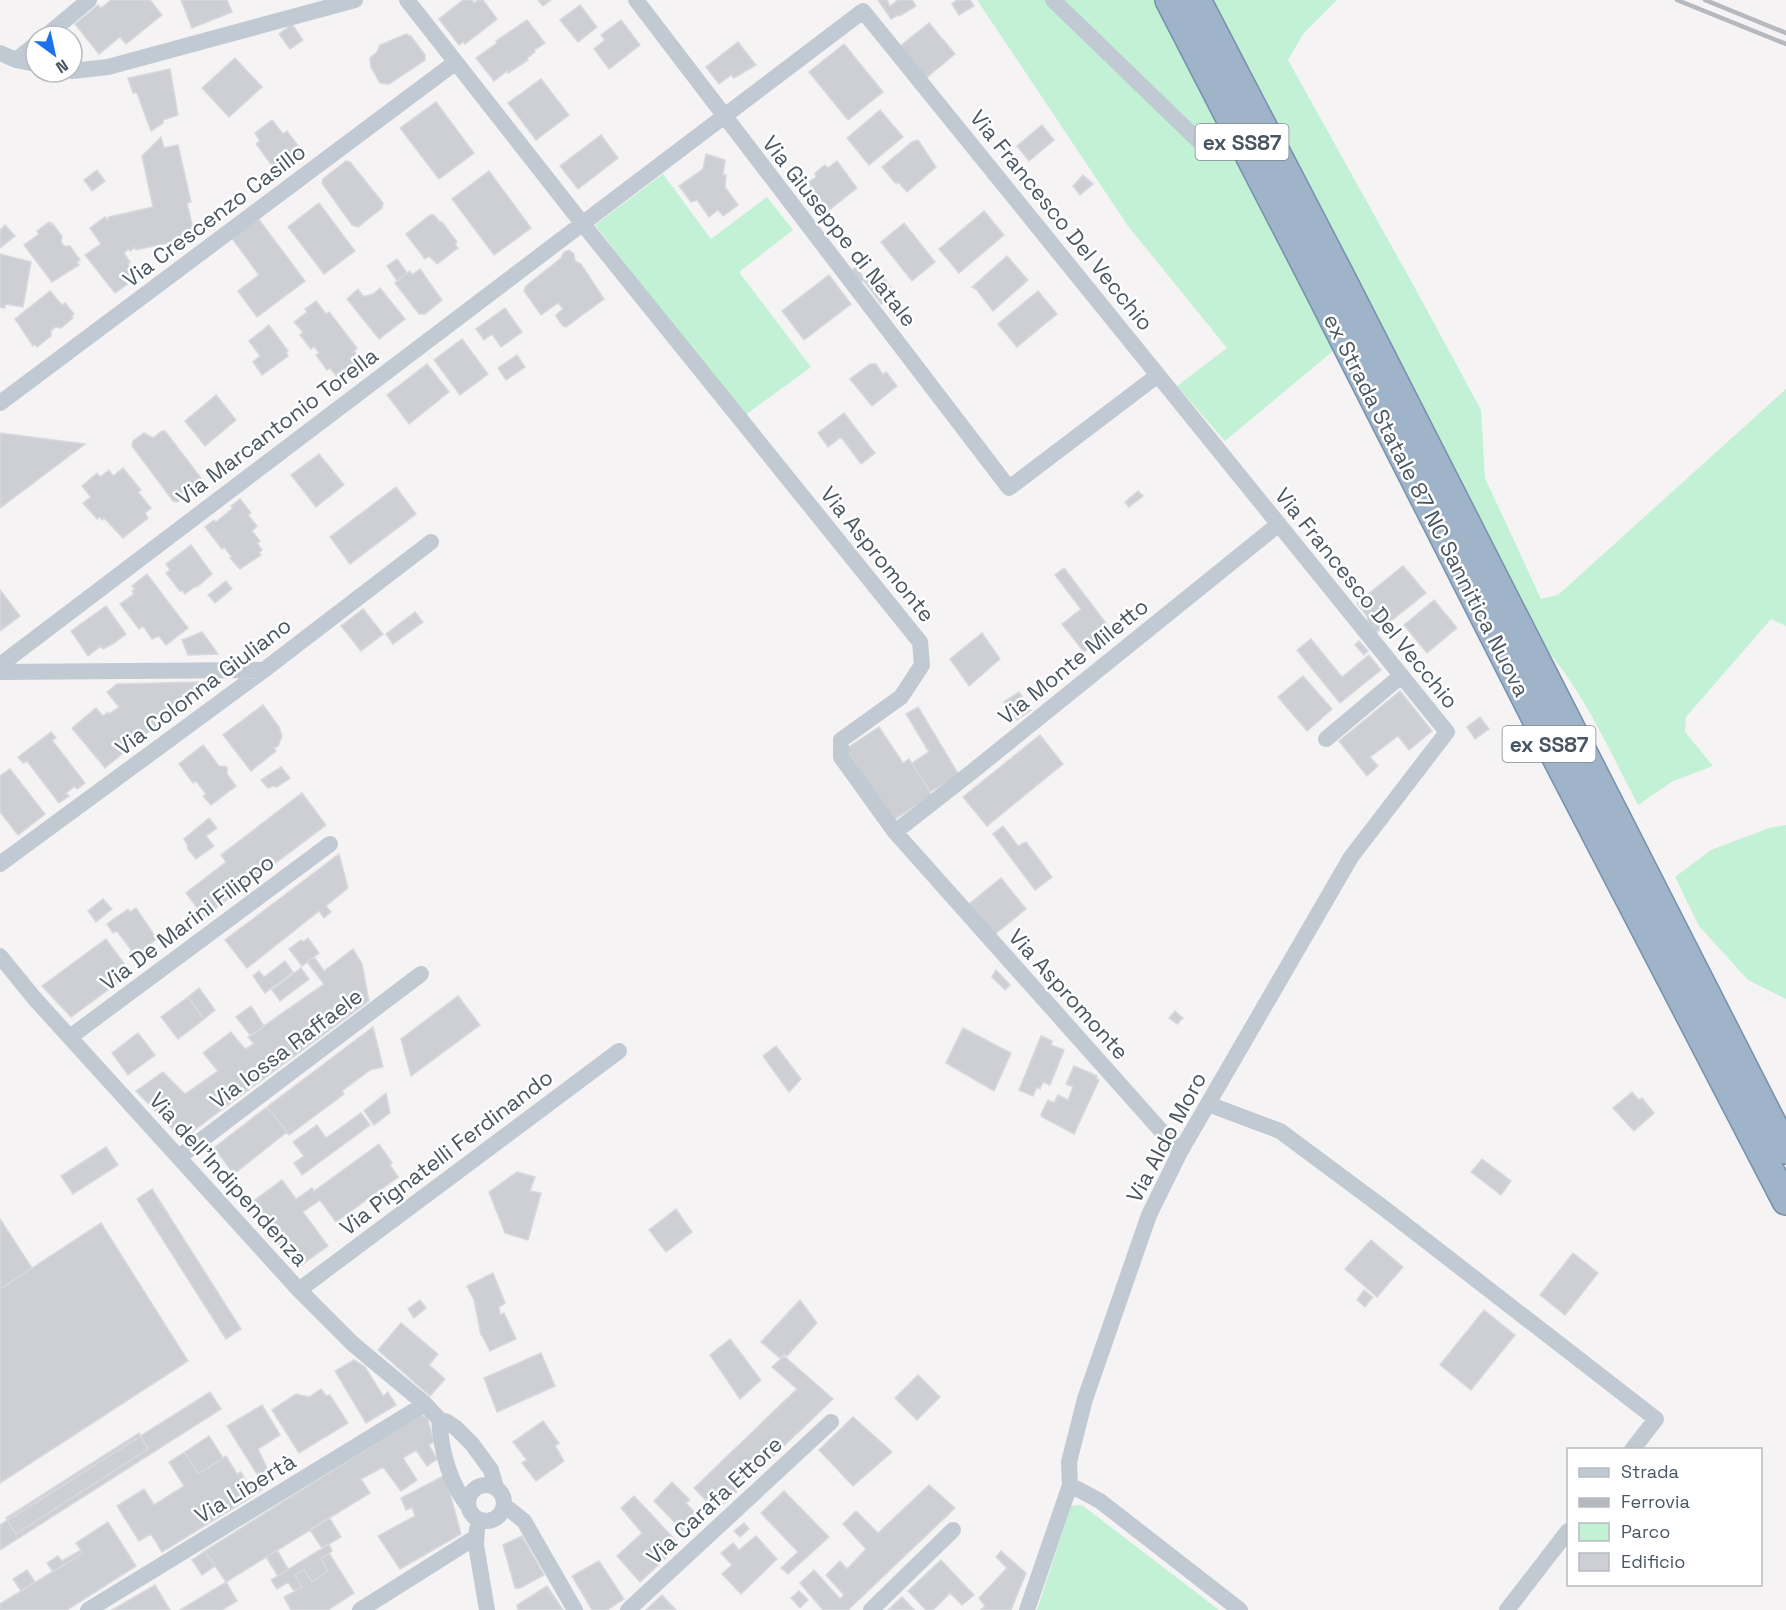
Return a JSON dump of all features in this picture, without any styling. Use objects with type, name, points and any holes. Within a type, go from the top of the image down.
[{"type":"highway","name":"ex Strada Statale 87 NC Sannitica Nuova","points":[[1169,0],[1328,280],[1786,1150]]},
{"type":"highway","name":"ex Strada Statale 87 NC Sannitica Nuova","points":[[1197,0],[1538,723],[1786,1201]]},
{"type":"street","points":[[60,24],[89,0]]},
{"type":"street","points":[[84,70],[108,68],[356,0]]},
{"type":"street","points":[[407,0],[582,223]]},
{"type":"street","name":"Via Giuseppe di Natale","points":[[636,0],[1009,488],[1158,375]]},
{"type":"street","points":[[1053,0],[1210,152]]},
{"type":"street","name":"Via Francesco Del Vecchio","points":[[582,223],[863,11],[1446,732]]},
{"type":"street","points":[[0,53],[24,62]]},
{"type":"street","points":[[16,60],[24,54]]},
{"type":"street","name":"Via Crescenzo Casillo","points":[[0,403],[456,62]]},
{"type":"street","name":"Via Marcantonio Torella","points":[[0,665],[582,223]]},
{"type":"street","name":"Via Aspromonte","points":[[582,223],[920,642],[922,665],[901,697],[841,740],[841,757],[895,832],[1180,1152]]},
{"type":"street","name":"Via Monte Miletto","points":[[895,832],[1279,524]]},
{"type":"street","name":"Via Colonna Giuliano","points":[[0,864],[264,669],[430,542]]},
{"type":"street","points":[[0,672],[264,669]]},
{"type":"street","points":[[1326,739],[1401,676]]},
{"type":"street","name":"Via Aldo Moro","points":[[1027,1610],[1070,1485],[1069,1462],[1085,1399],[1149,1215],[1180,1152],[1350,857],[1446,732]]},
{"type":"street","name":"Via De Marini Filippo","points":[[70,1036],[330,844]]},
{"type":"street","name":"Via dell'Indipendenza","points":[[0,956],[299,1290],[353,1344],[425,1404],[439,1419],[456,1428],[472,1444],[491,1470],[496,1487],[504,1497],[504,1506],[524,1521],[575,1610]]},
{"type":"street","name":"Via Iossa Raffaele","points":[[179,1157],[421,974]]},
{"type":"street","name":"Via Pignatelli Ferdinando","points":[[299,1290],[619,1051]]},
{"type":"street","points":[[1208,1104],[1280,1131],[1385,1209],[1656,1419],[1633,1448]]},
{"type":"street","name":"Via Libertà","points":[[88,1610],[425,1404]]},
{"type":"street","points":[[439,1419],[445,1457],[459,1494],[473,1516],[481,1520],[495,1518],[504,1506]]},
{"type":"street","name":"Via Carafa Ettore","points":[[628,1610],[831,1422]]},
{"type":"street","points":[[1070,1485],[1100,1501],[1240,1610]]},
{"type":"street","points":[[468,1506],[470,1494],[478,1486],[496,1487]]},
{"type":"street","points":[[481,1520],[476,1537],[487,1610]]},
{"type":"street","points":[[871,1610],[953,1530]]},
{"type":"street","points":[[1507,1610],[1567,1534]]},
{"type":"street","points":[[360,1610],[476,1537]]},
{"type":"green space","points":[[977,0],[1337,0],[1303,34],[1288,60],[1481,410],[1485,478],[1541,599],[1558,595],[1786,389],[1786,626],[1771,619],[1686,717],[1685,732],[1713,766],[1673,781],[1638,805],[1583,701],[1542,644],[1378,319],[1333,351],[1225,441],[1177,386],[1227,348],[1128,226]]},
{"type":"green space","points":[[663,174],[711,239],[767,197],[793,230],[739,272],[811,367],[744,416],[595,225]]},
{"type":"green space","points":[[1786,825],[1786,999],[1748,980],[1699,926],[1675,877],[1711,850],[1769,828]]},
{"type":"green space","points":[[1082,1505],[1219,1610],[1037,1610],[1071,1506]]},
{"type":"building","points":[[111,0],[150,0],[162,15],[126,44],[120,37],[99,54],[84,35],[84,24],[75,24],[98,5],[101,8]]},
{"type":"building","points":[[181,0],[227,0],[232,12],[192,28]]},
{"type":"building","points":[[463,0],[472,0],[474,3],[483,0],[497,19],[465,44],[463,42],[459,45],[439,19]]},
{"type":"building","points":[[538,0],[551,0],[543,6]]},
{"type":"building","points":[[878,0],[887,0],[890,6],[898,0],[912,0],[916,6],[891,19]]},
{"type":"building","points":[[957,0],[970,0],[974,6],[959,15],[952,4]]},
{"type":"building","points":[[580,5],[597,27],[578,42],[560,20]]},
{"type":"building","points":[[527,20],[545,43],[534,50],[535,52],[527,58],[528,60],[494,81],[476,58]]},
{"type":"building","points":[[621,20],[640,45],[609,69],[594,49],[605,40],[601,35]]},
{"type":"building","points":[[929,23],[955,54],[926,78],[900,46]]},
{"type":"building","points":[[292,24],[303,40],[290,49],[279,34]]},
{"type":"building","points":[[406,34],[411,36],[425,55],[425,60],[389,84],[380,83],[371,67],[370,58],[377,52],[380,45]]},
{"type":"building","points":[[738,42],[756,65],[734,78],[731,75],[719,84],[706,67]]},
{"type":"building","points":[[844,44],[883,92],[848,120],[809,72]]},
{"type":"building","points":[[235,58],[262,87],[229,117],[202,88]]},
{"type":"building","points":[[170,69],[178,115],[163,120],[163,123],[151,131],[137,93],[133,93],[128,78]]},
{"type":"building","points":[[541,79],[569,115],[536,140],[508,103]]},
{"type":"building","points":[[436,102],[474,153],[439,179],[400,128]]},
{"type":"building","points":[[880,110],[903,137],[869,165],[847,138]]},
{"type":"building","points":[[272,120],[283,134],[287,131],[306,156],[280,176],[256,144],[260,141],[255,133]]},
{"type":"building","points":[[1042,125],[1054,140],[1029,161],[1017,146]]},
{"type":"building","points":[[601,135],[618,158],[578,189],[560,166]]},
{"type":"building","points":[[161,137],[164,148],[178,145],[191,202],[187,203],[195,237],[136,250],[134,247],[131,251],[128,249],[124,253],[136,278],[115,293],[85,255],[101,244],[90,228],[105,217],[108,220],[109,217],[153,207],[142,156]]},
{"type":"building","points":[[918,140],[936,167],[907,192],[898,182],[896,184],[882,167],[912,142]]},
{"type":"building","points":[[706,154],[725,160],[723,175],[726,175],[725,187],[738,205],[723,216],[718,210],[709,217],[697,200],[691,202],[679,186],[703,169]]},
{"type":"building","points":[[346,161],[350,162],[383,203],[382,208],[358,227],[352,225],[322,183],[323,179]]},
{"type":"building","points":[[837,161],[857,188],[829,210],[808,183],[825,165],[828,168]]},
{"type":"building","points":[[97,170],[105,181],[92,191],[84,180]]},
{"type":"building","points":[[489,171],[531,228],[494,255],[452,199]]},
{"type":"building","points":[[1083,175],[1093,184],[1080,195],[1073,186]]},
{"type":"building","points":[[319,203],[355,251],[324,274],[288,227]]},
{"type":"building","points":[[984,211],[1004,235],[959,273],[939,249]]},
{"type":"building","points":[[430,215],[434,215],[442,222],[457,242],[455,244],[458,248],[437,264],[429,256],[425,259],[406,234]]},
{"type":"building","points":[[257,217],[305,281],[257,317],[238,291],[259,275],[231,237]]},
{"type":"building","points":[[49,222],[62,236],[61,242],[64,246],[70,246],[80,260],[77,262],[79,265],[52,282],[24,245],[39,234],[37,231]]},
{"type":"building","points":[[904,223],[935,262],[912,281],[881,242]]},
{"type":"building","points":[[5,225],[15,236],[0,248],[0,230]]},
{"type":"building","points":[[569,250],[604,299],[566,327],[556,315],[563,309],[558,303],[541,315],[524,291],[526,286]]},
{"type":"building","points":[[0,254],[31,262],[23,307],[5,304],[5,308],[0,307]]},
{"type":"building","points":[[1007,256],[1028,280],[993,311],[972,287]]},
{"type":"building","points":[[397,259],[407,273],[397,281],[387,266]]},
{"type":"building","points":[[856,267],[865,279],[861,282],[852,270]]},
{"type":"building","points":[[420,269],[442,300],[425,314],[419,314],[395,283],[410,271],[412,275]]},
{"type":"building","points":[[877,269],[895,293],[881,304],[863,280]]},
{"type":"building","points":[[829,275],[851,304],[804,340],[782,311]]},
{"type":"building","points":[[380,288],[405,319],[379,339],[347,299],[358,289],[363,296],[366,296]]},
{"type":"building","points":[[50,291],[62,305],[65,303],[74,314],[73,318],[61,328],[55,327],[51,331],[51,336],[37,347],[35,344],[33,346],[15,319]]},
{"type":"building","points":[[1038,291],[1057,314],[1017,347],[998,324]]},
{"type":"building","points":[[316,301],[326,314],[329,312],[357,348],[354,351],[363,363],[353,371],[351,368],[338,378],[330,368],[327,370],[316,355],[319,353],[314,346],[311,349],[300,335],[303,332],[294,322],[307,312],[305,309]]},
{"type":"building","points":[[505,308],[522,332],[501,347],[492,334],[484,340],[476,329]]},
{"type":"building","points":[[269,325],[288,351],[286,353],[288,356],[262,375],[253,362],[260,356],[249,341]]},
{"type":"building","points":[[462,339],[488,374],[460,395],[434,360]]},
{"type":"building","points":[[517,355],[525,367],[506,380],[498,368]]},
{"type":"building","points":[[427,364],[449,392],[409,424],[387,395]]},
{"type":"building","points":[[870,364],[876,364],[883,375],[886,372],[897,386],[872,406],[850,379]]},
{"type":"building","points":[[216,395],[236,420],[205,446],[185,421]]},
{"type":"building","points":[[844,413],[875,453],[861,464],[841,437],[828,447],[818,433]]},
{"type":"building","points":[[165,431],[201,478],[202,483],[177,502],[173,501],[132,446],[133,441],[144,433],[153,438]]},
{"type":"building","points":[[0,433],[85,444],[0,508]]},
{"type":"building","points":[[319,454],[344,485],[316,507],[291,475]]},
{"type":"building","points":[[123,468],[141,490],[138,492],[151,508],[145,513],[148,518],[123,538],[104,518],[97,519],[83,503],[91,497],[82,486],[97,473],[100,477],[109,470],[113,476]]},
{"type":"building","points":[[396,487],[416,514],[350,564],[330,537]]},
{"type":"building","points":[[1138,491],[1143,496],[1129,507],[1125,502]]},
{"type":"building","points":[[240,499],[251,513],[248,515],[257,526],[252,531],[260,541],[257,543],[262,550],[259,553],[261,555],[240,569],[205,527],[214,520],[216,522]]},
{"type":"building","points":[[191,545],[212,574],[185,594],[166,573],[170,570],[166,564]]},
{"type":"building","points":[[1403,566],[1426,593],[1376,633],[1368,624],[1367,616],[1357,603]]},
{"type":"building","points":[[1064,568],[1112,631],[1084,652],[1062,624],[1081,609],[1055,575]]},
{"type":"building","points":[[147,574],[188,628],[166,645],[159,636],[152,639],[143,626],[139,629],[120,604],[134,594],[132,591],[135,589],[132,586]]},
{"type":"building","points":[[226,581],[232,589],[215,603],[208,595]]},
{"type":"building","points":[[0,590],[20,616],[0,631]]},
{"type":"building","points":[[1434,600],[1457,628],[1427,653],[1404,625]]},
{"type":"building","points":[[106,606],[126,634],[103,649],[101,646],[88,656],[71,631]]},
{"type":"building","points":[[363,609],[383,634],[361,651],[341,626]]},
{"type":"building","points":[[415,612],[423,622],[393,644],[386,634]]},
{"type":"building","points":[[202,632],[218,654],[188,655],[182,640]]},
{"type":"building","points":[[982,633],[1000,659],[969,686],[950,659]]},
{"type":"building","points":[[1311,639],[1342,677],[1369,655],[1381,670],[1340,703],[1297,650]]},
{"type":"building","points":[[1359,641],[1368,651],[1364,655],[1355,645]]},
{"type":"building","points":[[1303,676],[1332,709],[1307,731],[1278,697]]},
{"type":"building","points":[[199,682],[204,686],[105,768],[72,728],[96,708],[103,716],[119,707],[107,692],[117,684]]},
{"type":"building","points":[[1400,691],[1432,731],[1409,750],[1398,736],[1370,757],[1378,766],[1367,776],[1339,741]]},
{"type":"building","points":[[1019,692],[1031,710],[1017,720],[1004,702]]},
{"type":"building","points":[[263,705],[279,727],[282,736],[278,746],[274,748],[276,751],[251,771],[223,735]]},
{"type":"building","points":[[918,707],[959,775],[930,792],[912,763],[929,752],[906,714]]},
{"type":"building","points":[[1480,717],[1489,729],[1475,739],[1467,727]]},
{"type":"building","points":[[879,727],[903,763],[909,759],[932,795],[892,821],[846,749]]},
{"type":"building","points":[[51,732],[56,738],[52,740],[85,783],[77,789],[75,786],[66,793],[69,796],[59,803],[27,761],[23,763],[18,757]]},
{"type":"building","points":[[1040,735],[1063,764],[987,826],[963,797]]},
{"type":"building","points":[[203,745],[219,766],[227,767],[227,774],[236,786],[211,805],[203,796],[206,794],[196,781],[193,783],[179,764]]},
{"type":"building","points":[[281,767],[290,778],[277,787],[268,788],[261,780]]},
{"type":"building","points":[[10,769],[45,814],[18,835],[0,812],[0,776]]},
{"type":"building","points":[[302,793],[326,825],[204,917],[186,893],[226,862],[221,855]]},
{"type":"building","points":[[209,818],[217,828],[206,836],[214,846],[196,859],[187,848],[184,839]]},
{"type":"building","points":[[1003,826],[1018,846],[1026,842],[1052,877],[1035,890],[993,834]]},
{"type":"building","points":[[339,854],[348,888],[326,906],[331,912],[324,918],[319,911],[247,968],[225,940]]},
{"type":"building","points":[[1001,878],[1026,909],[994,935],[969,904]]},
{"type":"building","points":[[103,899],[112,909],[96,922],[88,911]]},
{"type":"building","points":[[136,908],[157,939],[144,948],[146,952],[134,960],[129,953],[132,951],[117,931],[113,933],[107,924],[128,909],[130,912]]},
{"type":"building","points":[[308,938],[319,953],[302,966],[289,949]]},
{"type":"building","points":[[106,939],[131,973],[71,1017],[42,986]]},
{"type":"building","points":[[353,949],[362,964],[369,1001],[182,1139],[136,1091],[163,1072],[185,1094],[218,1071],[203,1053],[231,1032],[245,1049],[254,1044],[248,1037],[324,984],[307,962],[314,957],[324,971]]},
{"type":"building","points":[[285,961],[293,972],[265,993],[253,976],[259,971],[264,977]]},
{"type":"building","points":[[301,968],[309,979],[280,1001],[272,990]]},
{"type":"building","points":[[996,970],[1010,985],[1005,990],[992,977]]},
{"type":"building","points":[[199,988],[215,1010],[204,1019],[188,997]]},
{"type":"building","points":[[458,996],[480,1025],[411,1076],[401,1039]]},
{"type":"building","points":[[188,997],[204,1019],[178,1039],[161,1017]]},
{"type":"building","points":[[251,1006],[264,1026],[251,1036],[236,1017]]},
{"type":"building","points":[[1175,1011],[1183,1018],[1177,1024],[1169,1018]]},
{"type":"building","points":[[373,1027],[383,1067],[370,1070],[342,1091],[344,1094],[289,1135],[267,1107]]},
{"type":"building","points":[[963,1028],[1011,1053],[994,1091],[946,1063]]},
{"type":"building","points":[[138,1033],[155,1055],[128,1075],[112,1053]]},
{"type":"building","points":[[1041,1036],[1052,1041],[1051,1045],[1064,1050],[1050,1085],[1043,1082],[1040,1089],[1037,1087],[1033,1096],[1019,1090]]},
{"type":"building","points":[[776,1046],[801,1079],[789,1092],[763,1056]]},
{"type":"building","points":[[1074,1066],[1097,1076],[1096,1079],[1099,1080],[1074,1134],[1042,1117],[1041,1114],[1048,1100],[1054,1103],[1058,1095],[1068,1100],[1073,1087],[1066,1084]]},
{"type":"building","points":[[1632,1092],[1639,1100],[1642,1098],[1654,1113],[1634,1131],[1613,1108]]},
{"type":"building","points":[[386,1093],[390,1113],[374,1125],[364,1111]]},
{"type":"building","points":[[267,1107],[287,1132],[234,1174],[214,1148]]},
{"type":"building","points":[[361,1113],[370,1125],[302,1175],[294,1163],[304,1156],[293,1142],[317,1125],[326,1138]]},
{"type":"building","points":[[379,1144],[398,1177],[336,1222],[320,1200],[303,1212],[328,1246],[297,1268],[271,1236],[274,1234],[252,1202],[282,1180],[296,1199],[312,1188],[314,1191]]},
{"type":"building","points":[[106,1147],[118,1165],[73,1194],[61,1176]]},
{"type":"building","points":[[1482,1159],[1511,1181],[1501,1195],[1471,1172]]},
{"type":"building","points":[[517,1172],[535,1177],[530,1191],[541,1193],[528,1240],[505,1233],[489,1192]]},
{"type":"building","points":[[152,1189],[241,1329],[226,1339],[137,1199]]},
{"type":"building","points":[[676,1209],[692,1232],[666,1252],[649,1230]]},
{"type":"building","points":[[0,1219],[32,1268],[0,1289]]},
{"type":"building","points":[[101,1223],[188,1361],[0,1483],[0,1289]]},
{"type":"building","points":[[1371,1240],[1403,1267],[1377,1297],[1345,1269]]},
{"type":"building","points":[[1573,1253],[1598,1273],[1565,1315],[1540,1295]]},
{"type":"building","points":[[493,1273],[505,1303],[499,1307],[500,1315],[504,1313],[516,1339],[490,1351],[481,1335],[474,1300],[467,1286]]},
{"type":"building","points":[[1364,1290],[1373,1297],[1365,1307],[1357,1300]]},
{"type":"building","points":[[420,1300],[426,1308],[414,1318],[408,1309]]},
{"type":"building","points":[[800,1300],[817,1323],[787,1356],[784,1354],[780,1358],[761,1342]]},
{"type":"building","points":[[1484,1310],[1515,1335],[1471,1390],[1440,1365]]},
{"type":"building","points":[[401,1323],[438,1354],[429,1365],[445,1379],[430,1396],[378,1350]]},
{"type":"building","points":[[730,1339],[761,1380],[740,1399],[710,1355]]},
{"type":"building","points":[[541,1353],[555,1386],[497,1412],[484,1378]]},
{"type":"building","points":[[784,1356],[833,1399],[716,1511],[694,1488],[797,1389],[772,1367]]},
{"type":"building","points":[[354,1360],[365,1367],[383,1396],[388,1392],[396,1405],[366,1423],[335,1371]]},
{"type":"building","points":[[918,1375],[940,1397],[917,1420],[895,1398]]},
{"type":"building","points":[[321,1389],[326,1396],[330,1395],[348,1423],[299,1453],[272,1410],[296,1394],[309,1397]]},
{"type":"building","points":[[210,1392],[221,1409],[0,1550],[0,1525]]},
{"type":"building","points":[[262,1405],[280,1435],[258,1449],[273,1481],[265,1487],[227,1426]]},
{"type":"building","points":[[420,1415],[427,1417],[434,1442],[429,1445],[437,1459],[427,1466],[416,1450],[403,1458],[417,1480],[401,1491],[383,1467],[361,1479],[370,1493],[226,1582],[205,1551]]},
{"type":"building","points":[[853,1417],[892,1452],[853,1486],[819,1450]]},
{"type":"building","points":[[543,1421],[559,1443],[555,1446],[564,1461],[536,1481],[522,1463],[527,1460],[513,1442]]},
{"type":"building","points":[[139,1433],[148,1449],[16,1534],[6,1518]]},
{"type":"building","points":[[209,1436],[223,1458],[198,1474],[185,1452]]},
{"type":"building","points":[[185,1452],[198,1474],[226,1456],[237,1474],[241,1472],[246,1481],[242,1484],[250,1498],[162,1552],[151,1534],[139,1541],[117,1506],[144,1489],[154,1505],[184,1486],[169,1462]]},
{"type":"building","points":[[445,1475],[461,1534],[400,1569],[378,1536],[415,1516],[412,1507],[406,1510],[401,1498]]},
{"type":"building","points":[[260,1480],[265,1487],[250,1498],[245,1489]]},
{"type":"building","points":[[672,1482],[690,1500],[686,1503],[699,1517],[683,1531],[654,1501]]},
{"type":"building","points":[[929,1485],[955,1508],[848,1610],[823,1610],[800,1583],[814,1570],[840,1599],[844,1595],[826,1575],[840,1561],[847,1569],[866,1549],[843,1524],[856,1511],[878,1533]]},
{"type":"building","points":[[784,1491],[829,1537],[788,1574],[781,1568],[798,1552],[761,1513]]},
{"type":"building","points":[[634,1496],[680,1545],[640,1582],[617,1556],[642,1533],[621,1508]]},
{"type":"building","points":[[329,1517],[341,1537],[322,1548],[310,1530]]},
{"type":"building","points":[[108,1522],[136,1566],[67,1610],[0,1610],[0,1604],[83,1553],[76,1543]]},
{"type":"building","points":[[744,1523],[749,1529],[740,1537],[734,1531]]},
{"type":"building","points":[[522,1536],[544,1575],[520,1588],[515,1588],[503,1545]]},
{"type":"building","points":[[756,1536],[777,1559],[741,1594],[722,1574],[732,1565],[721,1553],[733,1543],[739,1550]]},
{"type":"building","points":[[329,1544],[332,1551],[321,1559],[328,1571],[312,1582],[304,1569],[295,1575],[302,1587],[294,1591],[288,1582],[277,1589],[271,1580]]},
{"type":"building","points":[[81,1550],[83,1553],[53,1572],[47,1563],[58,1556],[62,1561]]},
{"type":"building","points":[[277,1550],[288,1569],[278,1576],[266,1557]]},
{"type":"building","points":[[205,1551],[215,1566],[202,1575],[192,1560]]},
{"type":"building","points":[[1001,1551],[1026,1573],[1011,1610],[981,1610],[985,1606],[979,1598],[1007,1568],[996,1557]]},
{"type":"building","points":[[329,1553],[354,1593],[328,1610],[291,1610],[284,1597],[302,1587],[295,1575],[304,1569],[312,1582],[328,1571],[321,1559]]},
{"type":"building","points":[[941,1560],[974,1595],[962,1605],[950,1593],[933,1610],[926,1610],[908,1591]]},
{"type":"building","points":[[599,1561],[624,1599],[607,1610],[592,1610],[572,1576]]},
{"type":"building","points":[[27,1570],[35,1582],[21,1591],[13,1579]]},
{"type":"building","points":[[226,1582],[237,1601],[222,1610],[180,1610]]},
{"type":"building","points":[[155,1585],[170,1610],[112,1610]]},
{"type":"building","points":[[547,1586],[563,1610],[518,1610],[517,1605]]},
{"type":"building","points":[[799,1591],[808,1600],[800,1608],[791,1598]]},
{"type":"building","points":[[662,1595],[676,1610],[646,1610]]},
{"type":"building","points":[[902,1597],[914,1610],[888,1610]]},
{"type":"railway","points":[[1677,0],[1786,44]]},
{"type":"railway","points":[[1705,0],[1786,33]]}]
